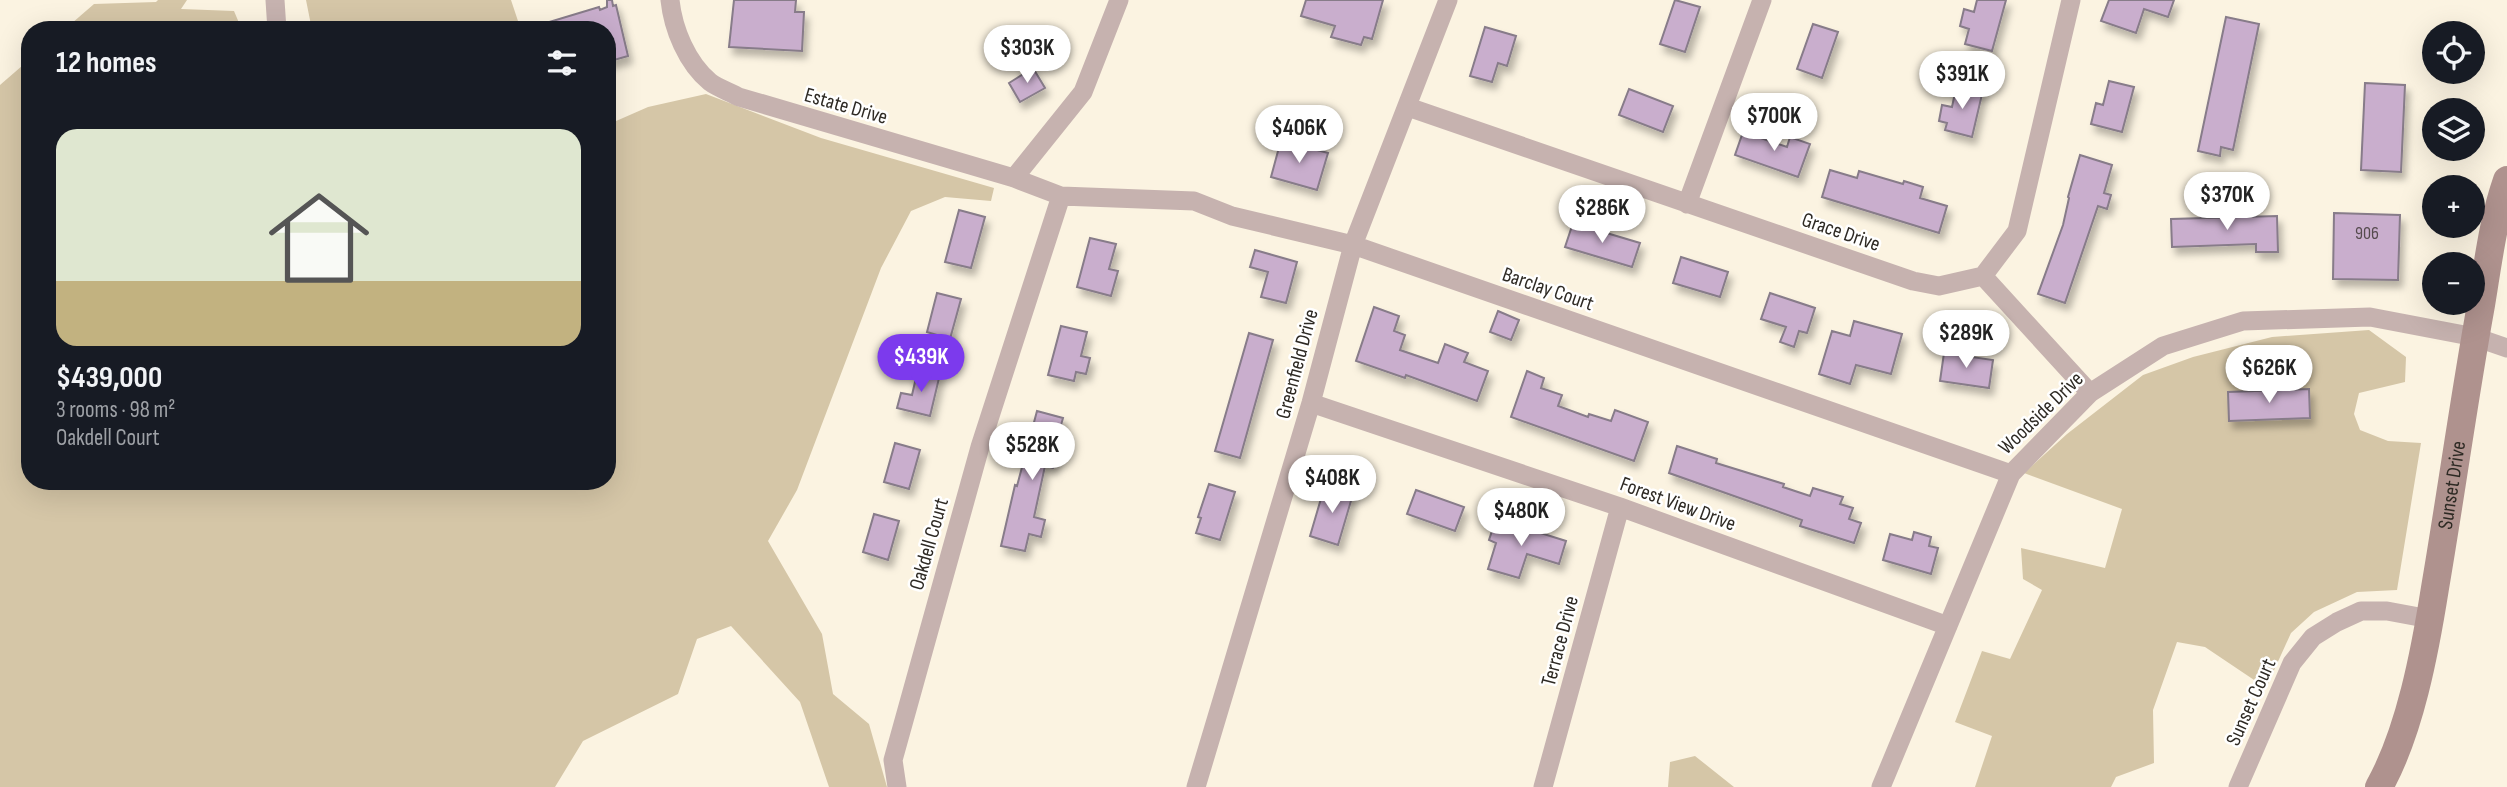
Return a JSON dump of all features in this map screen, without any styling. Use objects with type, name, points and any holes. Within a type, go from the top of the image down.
[{"type":"main road","name":"Sunset Drive","points":[[2379,787],[2387,772],[2414,692],[2430,619],[2475,337],[2499,203],[2507,180]]},
{"type":"street","points":[[275,0],[276,21]]},
{"type":"street","name":"Estate Drive","points":[[670,0],[680,38],[692,63],[711,83],[739,97],[771,108],[1014,178],[1061,196]]},
{"type":"street","points":[[1014,178],[1083,92],[1119,0]]},
{"type":"street","name":"Greenfield Drive","points":[[1196,787],[1311,403],[1353,246],[1448,0]]},
{"type":"street","points":[[1687,204],[1762,0]]},
{"type":"street","points":[[2071,0],[2017,231],[1983,276],[2090,393]]},
{"type":"street","name":"Grace Drive","points":[[1408,107],[1913,281],[1939,286],[1983,276]]},
{"type":"street","name":"Barclay Court","points":[[1061,196],[1194,201],[1232,216],[1353,246],[2011,474]]},
{"type":"street","name":"Oakdell Court","points":[[897,787],[893,760],[911,695],[980,447],[1061,196]]},
{"type":"street","name":"Woodside Drive","points":[[1881,787],[2011,474],[2090,393],[2163,346],[2243,321],[2370,317],[2475,337],[2507,348]]},
{"type":"street","name":"Forest View Drive","points":[[1311,403],[1620,507],[1948,626]]},
{"type":"street","name":"Terrace Drive","points":[[1543,787],[1620,507]]},
{"type":"street","name":"Sunset Court","points":[[2238,787],[2292,663],[2313,637],[2361,611],[2386,611],[2430,619]]},
{"type":"shaded area","points":[[187,0],[181,9],[234,11],[238,21],[74,21],[94,4]]},
{"type":"shaded area","points":[[306,0],[511,0],[518,21],[310,21]]},
{"type":"shaded area","points":[[21,67],[21,490],[616,490],[616,121],[648,107],[706,94],[821,138],[994,188],[991,201],[945,197],[911,211],[881,268],[797,490],[768,541],[822,634],[833,694],[869,724],[887,787],[829,787],[800,702],[731,626],[697,639],[678,694],[583,741],[555,787],[0,787],[0,85]]},
{"type":"shaded area","points":[[2369,330],[2406,357],[2405,382],[2359,393],[2354,414],[2360,430],[2388,441],[2421,443],[2397,590],[2357,592],[2314,612],[2291,633],[2266,688],[2205,647],[2177,642],[2153,710],[2154,763],[2116,777],[2111,787],[1975,787],[1992,736],[1955,722],[1982,651],[2010,659],[2042,590],[2023,579],[2021,548],[2105,568],[2122,509],[2024,473],[2067,434],[2143,375],[2193,357],[2272,337]]},
{"type":"shaded area","points":[[1695,756],[1734,787],[1668,787],[1670,762]]},
{"type":"building","points":[[607,0],[612,0],[613,6],[616,5],[628,56],[616,59],[616,21],[553,21],[599,7],[600,10],[607,7]]},
{"type":"building","points":[[734,0],[796,0],[795,12],[804,12],[802,51],[729,47]]},
{"type":"building","points":[[1306,0],[1383,0],[1372,39],[1364,37],[1361,45],[1331,37],[1335,26],[1301,16]]},
{"type":"building","points":[[1675,0],[1700,7],[1685,52],[1660,44]]},
{"type":"building","points":[[1977,0],[2006,0],[1992,51],[1965,44],[1969,29],[1960,26],[1964,9],[1974,12]]},
{"type":"building","points":[[2109,0],[2174,0],[2168,17],[2144,9],[2136,33],[2101,21]]},
{"type":"building","points":[[2226,17],[2259,24],[2233,150],[2221,147],[2220,156],[2198,151]]},
{"type":"building","points":[[1813,24],[1838,32],[1822,78],[1797,69]]},
{"type":"building","points":[[1485,27],[1516,36],[1507,66],[1498,63],[1492,82],[1470,76]]},
{"type":"building","points":[[1033,68],[1045,88],[1020,102],[1009,83]]},
{"type":"building","points":[[2109,81],[2134,87],[2122,132],[2091,124],[2096,103],[2103,105]]},
{"type":"building","points":[[1957,83],[1983,90],[1972,137],[1945,130],[1947,123],[1939,121],[1942,105],[1952,107]]},
{"type":"building","points":[[2365,83],[2405,85],[2401,172],[2361,170]]},
{"type":"building","points":[[1629,89],[1673,106],[1663,132],[1619,115]]},
{"type":"building","points":[[1743,132],[1787,147],[1790,137],[1810,144],[1798,177],[1735,155]]},
{"type":"building","points":[[1281,140],[1328,153],[1317,190],[1271,177]]},
{"type":"building","points":[[2080,155],[2112,165],[2104,193],[2111,195],[2107,209],[2098,206],[2065,303],[2038,294],[2063,225]]},
{"type":"building","points":[[1830,170],[1857,178],[1859,171],[1923,187],[1920,198],[1947,206],[1939,233],[1822,197]]},
{"type":"building","points":[[959,210],[985,217],[971,268],[945,262]]},
{"type":"building","points":[[2334,213],[2400,215],[2398,280],[2333,279]]},
{"type":"building","points":[[2277,216],[2278,252],[2256,252],[2256,244],[2172,247],[2171,219]]},
{"type":"building","points":[[1573,223],[1640,243],[1632,267],[1565,247]]},
{"type":"building","points":[[1090,238],[1116,244],[1109,269],[1118,271],[1111,296],[1077,287]]},
{"type":"building","points":[[1255,250],[1297,262],[1286,303],[1261,297],[1268,272],[1250,267]]},
{"type":"building","points":[[1681,257],[1728,272],[1720,297],[1673,283]]},
{"type":"building","points":[[937,293],[961,299],[950,339],[927,332]]},
{"type":"building","points":[[1770,293],[1815,308],[1807,333],[1799,331],[1794,347],[1780,342],[1786,327],[1761,319]]},
{"type":"building","points":[[1374,307],[1399,316],[1394,331],[1405,335],[1400,350],[1438,363],[1445,344],[1468,353],[1464,362],[1488,371],[1477,401],[1406,375],[1405,378],[1356,361]]},
{"type":"building","points":[[1498,311],[1519,320],[1511,340],[1490,332]]},
{"type":"building","points":[[1854,321],[1902,334],[1891,374],[1856,365],[1850,384],[1819,374],[1832,331],[1850,336]]},
{"type":"building","points":[[1061,326],[1087,332],[1081,356],[1090,358],[1086,374],[1076,372],[1074,381],[1048,375]]},
{"type":"building","points":[[1249,333],[1273,340],[1240,458],[1215,451]]},
{"type":"building","points":[[1944,353],[1993,360],[1989,388],[1940,381]]},
{"type":"building","points":[[918,369],[940,374],[930,416],[897,408],[901,393],[912,395]]},
{"type":"building","points":[[1527,371],[1544,378],[1541,388],[1562,395],[1558,406],[1588,417],[1589,414],[1611,421],[1615,410],[1648,422],[1634,461],[1511,417]]},
{"type":"building","points":[[2309,389],[2310,418],[2229,421],[2228,392]]},
{"type":"building","points":[[1037,411],[1063,418],[1056,443],[1060,444],[1053,468],[1045,466],[1034,517],[1045,520],[1041,537],[1029,534],[1025,551],[1001,546],[1015,485],[1017,486]]},
{"type":"building","points":[[895,443],[920,450],[909,489],[884,482]]},
{"type":"building","points":[[1677,446],[1717,459],[1716,463],[1784,484],[1783,487],[1810,496],[1813,488],[1843,497],[1840,504],[1853,508],[1849,519],[1861,523],[1854,543],[1800,526],[1802,520],[1669,473]]},
{"type":"building","points":[[1209,484],[1235,492],[1220,540],[1196,533],[1201,518],[1198,517]]},
{"type":"building","points":[[1325,485],[1353,494],[1338,545],[1310,536]]},
{"type":"building","points":[[1416,490],[1464,507],[1455,531],[1407,514]]},
{"type":"building","points":[[874,514],[899,521],[888,560],[863,552]]},
{"type":"building","points":[[1496,519],[1566,541],[1559,564],[1527,554],[1519,578],[1488,569],[1496,543],[1489,540]]},
{"type":"building","points":[[1914,532],[1931,537],[1929,546],[1938,548],[1931,574],[1883,560],[1890,534],[1912,540]]}]
